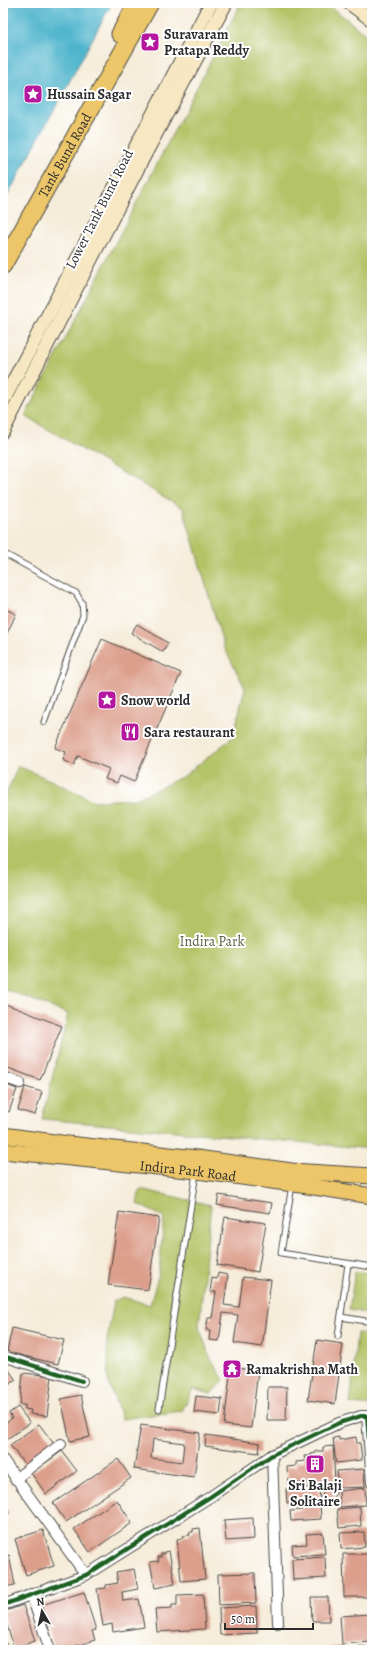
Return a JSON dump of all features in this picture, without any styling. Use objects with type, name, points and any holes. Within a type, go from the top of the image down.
[{"type":"highway","points":[[3,244],[137,3]]},
{"type":"highway","name":"Tank Bund Road","points":[[3,265],[150,3]]},
{"type":"main road","name":"Lower Tank Bund Road","points":[[3,401],[211,3]]},
{"type":"main road","name":"Lower Tank Bund Road","points":[[3,431],[144,156],[226,3]]},
{"type":"main road","points":[[349,3],[372,20]]},
{"type":"main road","name":"Indira Park Road","points":[[3,1135],[292,1177],[372,1196]]},
{"type":"main road","name":"Indira Park Road","points":[[3,1151],[197,1164]]},
{"type":"main road","name":"Indira Park Road","points":[[292,1177],[372,1176]]},
{"type":"street","points":[[3,1077],[20,1083]]},
{"type":"street","points":[[3,1356],[82,1381]]},
{"type":"street","points":[[3,1605],[86,1575],[210,1497],[272,1455],[339,1423],[361,1416],[370,1416],[372,1483]]},
{"type":"street","points":[[15,1478],[60,1444]]},
{"type":"street","points":[[272,1455],[278,1622]]},
{"type":"street","points":[[3,1460],[86,1575]]},
{"type":"street","points":[[31,1594],[50,1650]]},
{"type":"lane","points":[[3,553],[76,593],[82,603],[83,615],[44,722]]},
{"type":"lane","points":[[159,1409],[197,1164]]},
{"type":"lane","points":[[292,1177],[281,1253],[372,1267]]},
{"type":"lane","points":[[338,1336],[348,1264]]},
{"type":"lane","points":[[341,1318],[372,1322]]},
{"type":"green space","name":"Indira Park","points":[[241,3],[327,3],[372,40],[372,1149],[42,1119],[68,1014],[3,988],[3,802],[18,766],[94,801],[136,799],[184,776],[233,737],[245,688],[224,647],[183,508],[25,416]]},
{"type":"green space","points":[[140,1189],[211,1205],[199,1327],[211,1359],[224,1380],[211,1394],[193,1389],[182,1411],[122,1419],[108,1381],[107,1340],[114,1301],[123,1297],[150,1305],[159,1273],[164,1217],[137,1204]]},
{"type":"green space","points":[[355,1271],[372,1274],[372,1314],[349,1310]]},
{"type":"green space","points":[[357,1333],[372,1334],[372,1406],[350,1404]]},
{"type":"water","name":"Hussain Sagar","points":[[3,3],[112,3],[3,204]]},
{"type":"building","points":[[3,608],[16,614],[3,642]]},
{"type":"building","points":[[137,624],[168,643],[163,652],[131,633]]},
{"type":"building","points":[[102,639],[181,673],[134,782],[120,776],[117,783],[105,779],[109,769],[78,756],[74,765],[63,760],[66,752],[55,748]]},
{"type":"building","points":[[3,1003],[62,1026],[40,1080],[3,1066]]},
{"type":"building","points":[[3,1084],[17,1089],[9,1112],[3,1110]]},
{"type":"building","points":[[25,1087],[42,1092],[35,1115],[18,1110]]},
{"type":"building","points":[[219,1195],[272,1203],[270,1213],[217,1205]]},
{"type":"building","points":[[119,1212],[159,1218],[148,1290],[108,1285]]},
{"type":"building","points":[[225,1217],[266,1223],[258,1272],[217,1265]]},
{"type":"building","points":[[218,1273],[228,1275],[224,1305],[239,1307],[243,1277],[271,1280],[262,1347],[234,1343],[238,1315],[223,1313],[219,1341],[209,1340],[210,1331],[206,1330],[208,1318],[212,1318],[216,1292],[210,1292],[212,1278],[217,1279]]},
{"type":"building","points":[[12,1328],[64,1340],[58,1364],[7,1352]]},
{"type":"building","points":[[317,1340],[343,1344],[335,1404],[308,1400]]},
{"type":"building","points":[[3,1362],[16,1380],[3,1389]]},
{"type":"building","points":[[231,1367],[258,1371],[251,1428],[224,1425]]},
{"type":"building","points":[[23,1373],[52,1376],[47,1416],[30,1414],[31,1410],[25,1409],[25,1405],[20,1405]]},
{"type":"building","points":[[268,1387],[287,1387],[286,1420],[267,1420]]},
{"type":"building","points":[[81,1395],[90,1437],[70,1441],[61,1399]]},
{"type":"building","points":[[196,1396],[222,1399],[220,1415],[194,1412]]},
{"type":"building","points":[[18,1407],[30,1423],[4,1441],[3,1419],[6,1423],[12,1418],[9,1413]]},
{"type":"building","points":[[39,1424],[54,1444],[25,1465],[10,1445]]},
{"type":"building","points":[[141,1425],[200,1433],[194,1477],[134,1469]],"holes":[[[153,1439],[184,1443],[182,1462],[151,1458]]]},
{"type":"building","points":[[206,1435],[260,1443],[259,1453],[205,1446]]},
{"type":"building","points":[[339,1437],[339,1440],[356,1437],[357,1443],[360,1443],[362,1460],[336,1463],[333,1438]]},
{"type":"building","name":"Sri Balaji Solitaire","points":[[333,1446],[335,1481],[288,1484],[287,1467],[296,1466],[296,1462],[305,1461],[304,1456],[311,1456],[311,1454],[316,1453],[316,1451],[323,1451],[323,1447]]},
{"type":"building","points":[[62,1451],[77,1471],[46,1494],[31,1473]]},
{"type":"building","points":[[118,1459],[131,1478],[66,1522],[53,1503]]},
{"type":"building","points":[[364,1469],[365,1487],[339,1488],[337,1471]]},
{"type":"building","points":[[334,1482],[336,1494],[324,1504],[322,1484]]},
{"type":"building","points":[[319,1487],[321,1519],[291,1521],[290,1511],[302,1510],[301,1502],[287,1503],[286,1489]]},
{"type":"building","points":[[365,1488],[366,1505],[340,1507],[339,1491]]},
{"type":"building","points":[[117,1500],[132,1523],[90,1552],[74,1529]]},
{"type":"building","points":[[3,1504],[9,1513],[3,1517]]},
{"type":"building","points":[[360,1507],[361,1526],[339,1528],[337,1509]]},
{"type":"building","points":[[253,1518],[254,1539],[226,1541],[224,1520]]},
{"type":"building","points":[[200,1528],[205,1579],[181,1581],[177,1539],[190,1535],[189,1532],[193,1532],[193,1529]]},
{"type":"building","points":[[43,1530],[54,1566],[26,1575],[15,1539]]},
{"type":"building","points":[[364,1532],[365,1547],[341,1549],[340,1533]]},
{"type":"building","points":[[323,1533],[325,1554],[293,1556],[292,1545],[307,1544],[306,1534]]},
{"type":"building","points":[[169,1551],[175,1584],[155,1588],[150,1562],[159,1561],[158,1557],[161,1557],[161,1554]]},
{"type":"building","points":[[343,1554],[368,1554],[369,1597],[344,1597]]},
{"type":"building","points":[[9,1555],[15,1585],[3,1587],[3,1556]]},
{"type":"building","points":[[325,1557],[326,1578],[293,1580],[292,1559]]},
{"type":"building","points":[[134,1569],[138,1589],[122,1592],[123,1601],[139,1599],[144,1627],[113,1632],[112,1624],[103,1626],[97,1589],[106,1588],[106,1585],[118,1583],[116,1572]]},
{"type":"building","points":[[255,1573],[256,1603],[219,1605],[218,1574]]},
{"type":"building","points":[[84,1592],[96,1630],[92,1631],[95,1640],[63,1650],[55,1650],[41,1605]]},
{"type":"building","points":[[203,1594],[205,1629],[157,1632],[155,1609],[172,1608],[172,1605],[177,1605],[177,1595]]},
{"type":"building","points":[[311,1597],[328,1597],[329,1621],[312,1621]]},
{"type":"building","points":[[23,1605],[35,1641],[14,1648],[3,1612]]},
{"type":"building","points":[[256,1606],[257,1633],[220,1635],[219,1608]]},
{"type":"building","points":[[370,1614],[371,1642],[342,1644],[340,1616]]},
{"type":"building","points":[[3,1635],[7,1647],[3,1648]]},
{"type":"building","points":[[342,1646],[343,1650],[321,1650],[321,1649]]},
{"type":"building","points":[[360,1646],[372,1649],[372,1650],[358,1650]]},
{"type":"cycle path","points":[[3,1356],[82,1381]]},
{"type":"cycle path","points":[[3,1605],[86,1575],[210,1497],[272,1455],[339,1423],[361,1416],[367,1416],[372,1483]]},
{"type":"place","name":"Suravaram Pratapa Reddy","points":[[150,42]]},
{"type":"place","name":"Hussain Sagar","points":[[33,94]]},
{"type":"place","name":"Snow world","points":[[107,700]]},
{"type":"place","name":"Sara restaurant","points":[[130,732]]},
{"type":"place","name":"Ramakrishna Math","points":[[232,1369]]},
{"type":"place","name":"Sri Balaji Solitaire","points":[[315,1464]]}]
